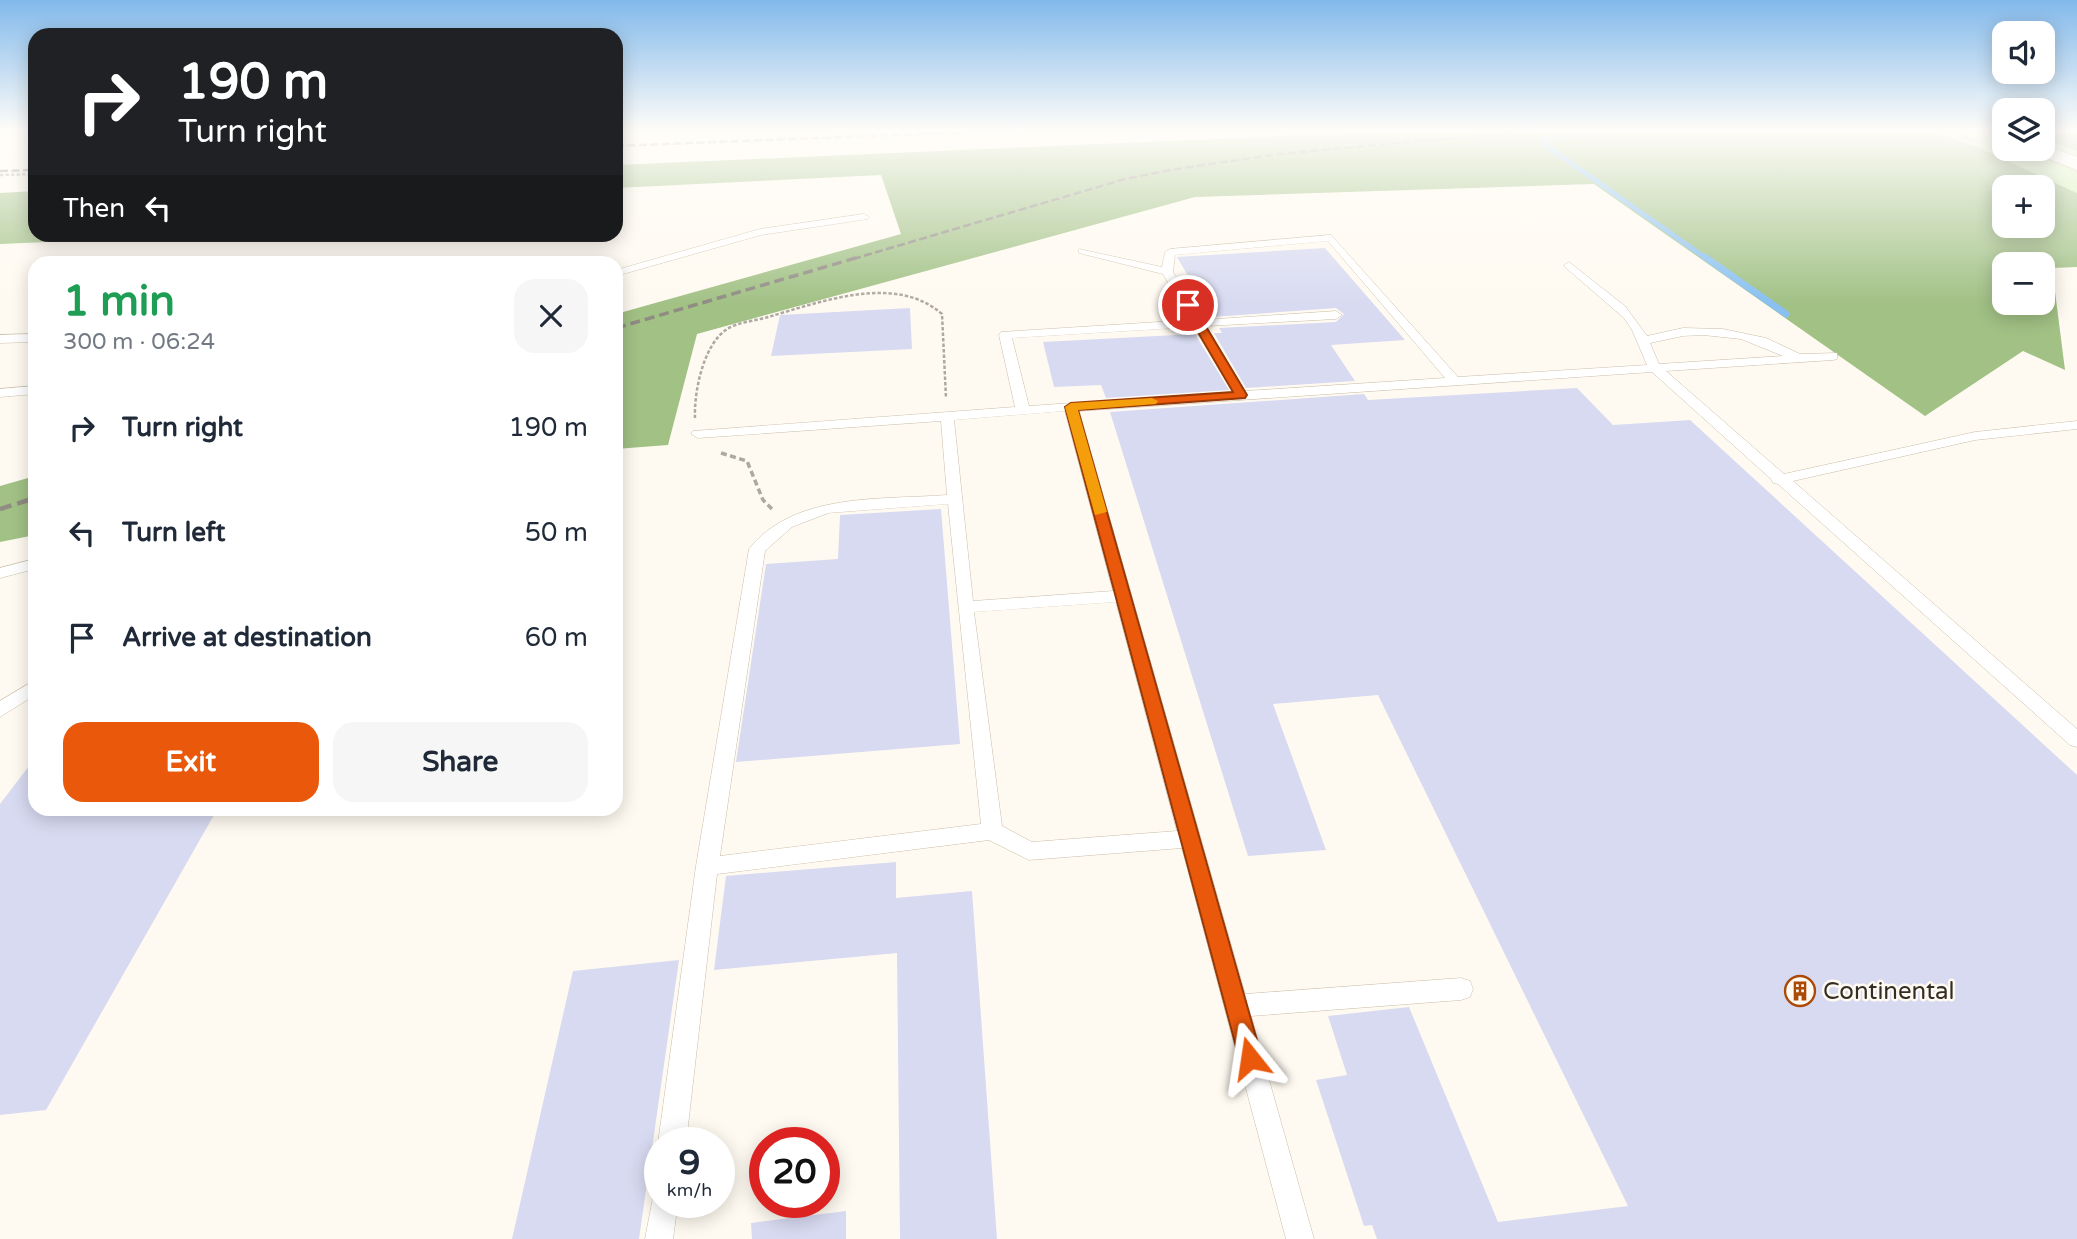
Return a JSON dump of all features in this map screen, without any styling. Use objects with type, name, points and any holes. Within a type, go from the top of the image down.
[{"type":"lane","points":[[623,270],[760,232],[864,217]]},
{"type":"lane","points":[[1241,395],[1167,272],[1170,252],[1331,238],[1455,382]]},
{"type":"lane","points":[[1083,251],[1167,272]]},
{"type":"lane","points":[[1569,265],[1633,322],[1645,341],[1645,354],[1655,368],[1778,480],[2077,740]]},
{"type":"lane","points":[[1023,410],[1005,335],[1336,315]]},
{"type":"lane","points":[[1645,341],[1671,332],[1706,330],[1780,346],[1797,358]]},
{"type":"lane","points":[[0,339],[28,338]]},
{"type":"lane","points":[[698,434],[1833,356]]},
{"type":"lane","points":[[0,393],[28,391]]},
{"type":"lane","points":[[1071,407],[1300,1239]]},
{"type":"lane","points":[[947,416],[965,607],[992,831]]},
{"type":"lane","points":[[1778,480],[1975,436],[2077,425]]},
{"type":"lane","points":[[674,1127],[707,866],[757,550],[786,524],[826,509],[954,499]]},
{"type":"lane","points":[[0,573],[28,566]]},
{"type":"lane","points":[[965,607],[1123,596]]},
{"type":"lane","points":[[0,710],[28,691]]},
{"type":"lane","points":[[707,866],[992,831],[1028,851],[1190,839]]},
{"type":"lane","points":[[1236,1006],[1461,989]]},
{"type":"lane","points":[[659,1239],[662,1218]]},
{"type":"path","points":[[786,524],[763,500],[747,461],[711,450],[698,434],[694,414],[706,362],[714,343],[727,329],[833,298],[903,294],[934,303],[942,314],[947,416]]},
{"type":"green space","points":[[885,188],[1477,188],[1195,197],[697,334],[668,445],[623,448],[623,312],[901,234]]},
{"type":"green space","points":[[1599,188],[1992,188],[1992,238],[2055,238],[2055,188],[2066,188],[2077,193],[2077,267],[2055,268],[2055,252],[1992,252],[1992,315],[2055,315],[2055,292],[2065,370],[2023,351],[1925,416]]},
{"type":"green space","points":[[28,191],[28,242],[48,242],[0,244],[0,193]]},
{"type":"green space","points":[[28,478],[28,536],[0,542],[0,486]]},
{"type":"building","points":[[1325,248],[1405,340],[1331,345],[1355,381],[1246,388],[1214,333],[1222,333],[1219,328],[1336,322],[1344,314],[1336,308],[1212,317],[1177,257]]},
{"type":"building","points":[[910,308],[912,349],[771,356],[780,315]]},
{"type":"building","points":[[1195,334],[1229,390],[1106,398],[1101,385],[1054,387],[1043,342]]},
{"type":"building","name":"Continental","points":[[1577,388],[1613,425],[1690,420],[2077,775],[2077,1239],[1377,1239],[1372,1225],[1364,1226],[1316,1080],[1347,1075],[1328,1016],[1409,1007],[1498,1222],[1628,1206],[1378,695],[1273,704],[1326,850],[1248,856],[1110,412],[1364,394],[1368,400]]},
{"type":"building","points":[[941,509],[960,744],[736,762],[766,564],[838,559],[840,515]]},
{"type":"building","points":[[28,767],[28,816],[213,816],[46,1110],[0,1115],[0,804]]},
{"type":"building","points":[[896,862],[896,898],[972,891],[997,1239],[900,1239],[897,953],[714,970],[726,876]]},
{"type":"building","points":[[679,960],[655,1127],[644,1127],[644,1204],[639,1239],[512,1239],[573,971]]},
{"type":"building","points":[[846,1211],[846,1239],[752,1239],[751,1223],[791,1218],[840,1218],[840,1212]]},
{"type":"waterway","points":[[1606,188],[1707,259]]},
{"type":"waterway","points":[[1705,257],[1786,314]]},
{"type":"railway","points":[[853,259],[1095,188]]},
{"type":"railway","points":[[623,326],[859,257]]},
{"type":"railway","points":[[0,509],[28,500]]},
{"type":"slow traffic","points":[[1100,512],[1071,407],[1152,401]]},
{"type":"place","name":"Continental","points":[[1800,991]]},
{"type":"route","points":[[1188,305],[1241,395],[1071,407],[1250,1058]]}]
